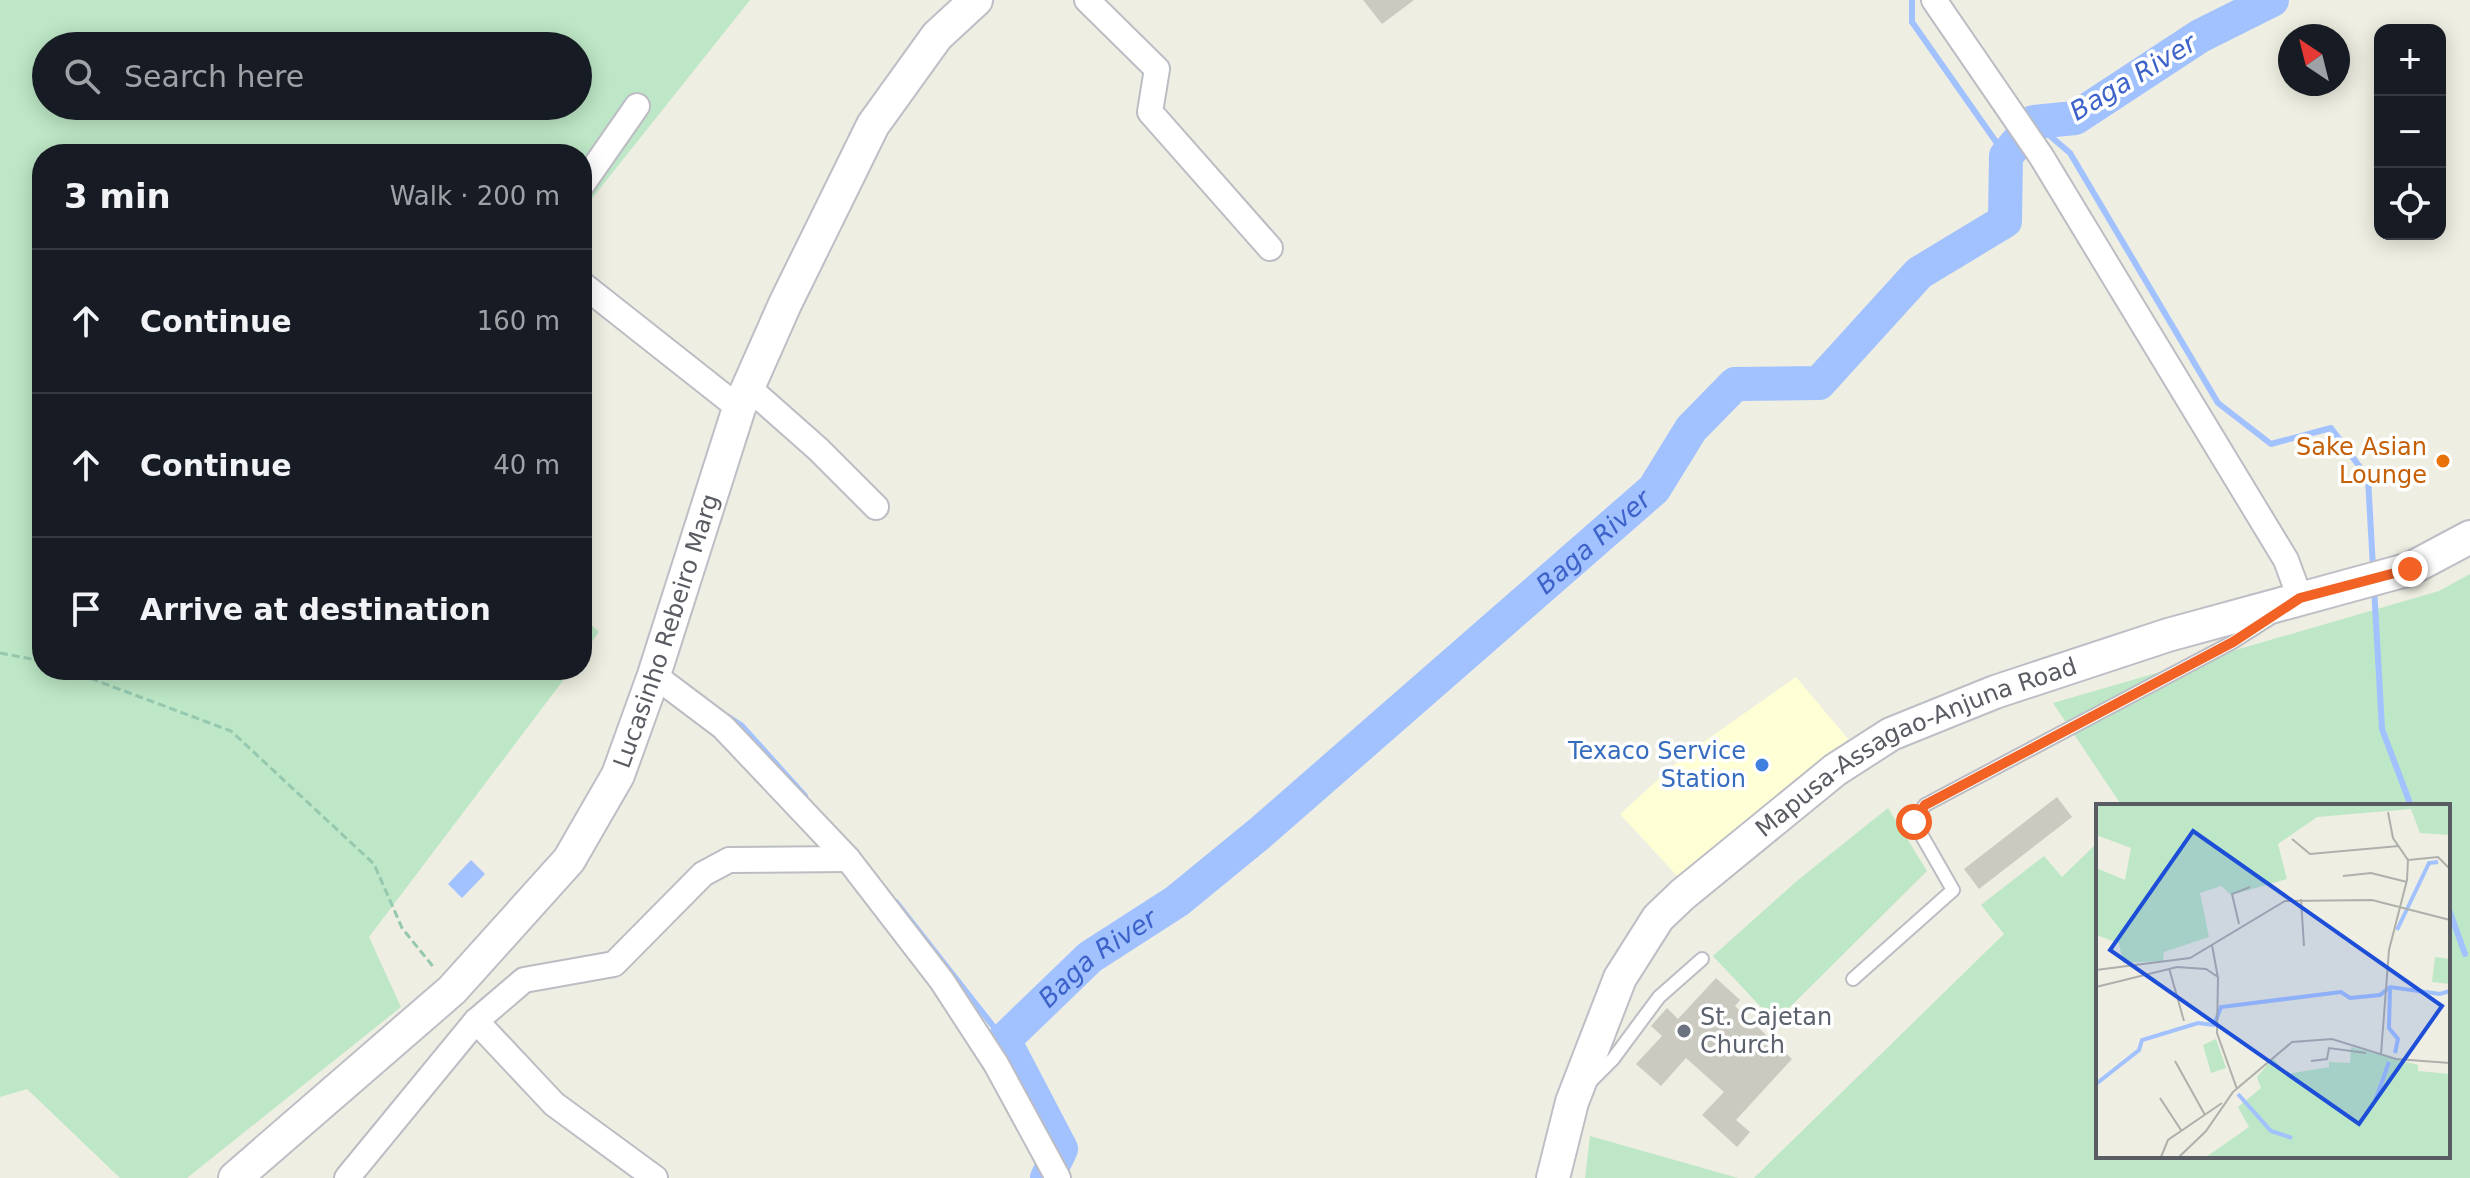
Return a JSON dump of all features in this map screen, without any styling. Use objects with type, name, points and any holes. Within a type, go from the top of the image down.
[{"type":"street","name":"Lucasinho Rebeiro Marg","points":[[235,1178],[452,990],[569,860],[618,775],[654,675],[744,398],[785,304],[873,125],[937,36],[976,0]]},
{"type":"street","points":[[1087,0],[1157,69],[1150,112],[1270,248]]},
{"type":"street","points":[[1934,0],[2041,156],[2286,560],[2300,598]]},
{"type":"street","points":[[592,171],[637,106]]},
{"type":"street","points":[[592,291],[818,449],[876,507]]},
{"type":"street","name":"Mapusa-Assagao-Anjuna Road","points":[[1553,1178],[1572,1102],[1620,978],[1658,918],[1682,895],[1863,750],[1915,723],[1995,692],[2168,635],[2410,569],[2470,537]]},
{"type":"street","points":[[654,675],[723,727],[848,859],[950,993],[996,1064],[1058,1178]]},
{"type":"street","points":[[347,1178],[476,1021],[524,980],[614,964],[703,874],[729,860],[848,859]]},
{"type":"street","points":[[476,1021],[554,1104],[655,1178]]},
{"type":"lane","points":[[1853,979],[1953,890],[1914,822],[1925,805],[2233,642],[2300,598]]},
{"type":"lane","points":[[1572,1102],[1613,1059],[1659,997],[1702,959]]},
{"type":"path","points":[[0,653],[32,659]]},
{"type":"path","points":[[95,680],[231,731],[374,864],[402,928],[452,990]]},
{"type":"shaded area","points":[[0,0],[750,0],[592,198],[592,144],[32,144],[32,680],[563,680],[369,937],[401,1007],[187,1178],[120,1178],[27,1089],[0,1097]]},
{"type":"shaded area","points":[[2470,574],[2470,1178],[1754,1178],[2004,934],[1981,905],[2044,856],[2062,877],[2096,844],[2096,1158],[2450,1158],[2450,804],[2121,804],[2053,703],[2439,591]]},
{"type":"shaded area","points":[[592,625],[599,632],[592,641]]},
{"type":"shaded area","points":[[1796,677],[1848,739],[1679,878],[1620,814],[1685,755]]},
{"type":"shaded area","points":[[1888,808],[1927,871],[1775,1022],[1713,956],[1798,880]]},
{"type":"shaded area","points":[[1590,1136],[1738,1178],[1585,1178]]},
{"type":"water","points":[[471,860],[485,874],[462,898],[448,884]]},
{"type":"building","points":[[1363,0],[1414,0],[1382,24]]},
{"type":"building","points":[[2057,797],[2072,817],[1979,889],[1964,869]]},
{"type":"building","points":[[1716,978],[1740,1000],[1735,1006],[1792,1059],[1736,1120],[1750,1132],[1737,1147],[1702,1115],[1724,1092],[1686,1058],[1661,1086],[1636,1064],[1662,1036],[1651,1026],[1667,1008],[1678,1019]]},
{"type":"waterway","points":[[1912,0],[1912,22],[2006,156]]},
{"type":"waterway","name":"Baga River","points":[[1047,1178],[1061,1149],[1004,1040],[1090,957],[1177,901],[1260,833],[1654,489],[1691,429],[1735,384],[1819,383],[1919,273],[2005,221],[2006,156],[2034,122],[2075,118],[2200,36],[2272,0]]},
{"type":"waterway","points":[[2034,122],[2070,153],[2218,403],[2271,444],[2331,428],[2368,478],[2373,568]]},
{"type":"waterway","points":[[2374,587],[2382,729],[2410,804]]},
{"type":"waterway","points":[[727,716],[742,726],[805,796]]},
{"type":"waterway","points":[[896,902],[1004,1040]]},
{"type":"waterway","points":[[2450,913],[2465,954]]},
{"type":"place","name":"Sake Asian Lounge","points":[[2443,461]]},
{"type":"place","name":"Texaco Service Station","points":[[1762,765]]},
{"type":"place","name":"St. Cajetan Church","points":[[1684,1031]]},
{"type":"route","points":[[1914,822],[1925,805],[2233,642],[2300,598],[2410,569]]}]
